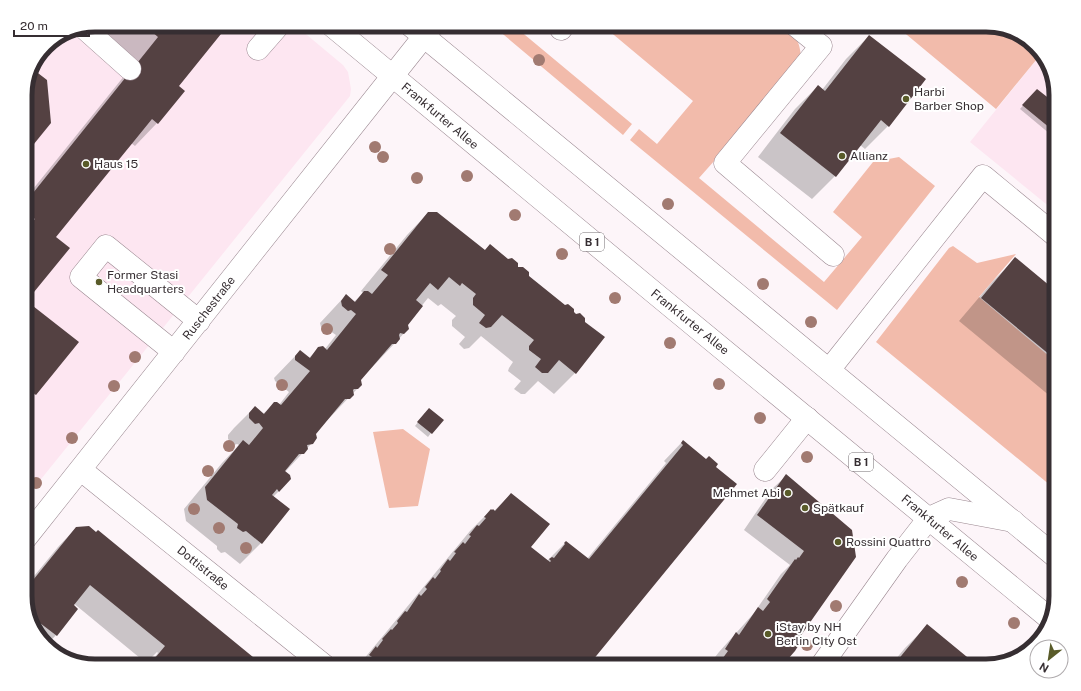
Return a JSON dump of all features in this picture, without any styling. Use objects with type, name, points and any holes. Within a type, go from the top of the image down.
[{"type":"main road","points":[[89,32],[130,69]]},
{"type":"main road","points":[[258,49],[273,32]]},
{"type":"main road","name":"Frankfurter Allee","points":[[339,32],[1046,615]]},
{"type":"main road","name":"Ruschestraße","points":[[32,530],[392,76],[420,32]]},
{"type":"main road","points":[[426,32],[829,370],[1049,551]]},
{"type":"main road","points":[[804,32],[821,46],[725,163],[833,254]]},
{"type":"main road","points":[[829,370],[983,176],[1049,230]]},
{"type":"main road","points":[[174,352],[81,277],[106,246],[199,321]]},
{"type":"main road","points":[[765,470],[807,418]]},
{"type":"main road","name":"Dottistraße","points":[[81,470],[316,659]]},
{"type":"main road","points":[[827,659],[897,559],[929,518],[949,508],[1012,521]]},
{"type":"shaded area","name":"Former Stasi Headquarters","points":[[303,32],[343,65],[348,72],[351,89],[350,96],[32,490],[32,91],[34,78],[38,67],[45,57],[63,40],[82,33]]},
{"type":"shaded area","points":[[500,32],[521,32],[632,124],[623,135]]},
{"type":"shaded area","points":[[610,32],[789,32],[796,39],[801,58],[740,134],[699,178],[824,282],[862,237],[833,212],[873,162],[899,157],[935,186],[837,310],[630,140],[639,129],[657,144],[693,101]]},
{"type":"shaded area","points":[[903,32],[986,32],[1003,34],[1028,48],[1037,59],[996,109]]},
{"type":"shaded area","points":[[1037,59],[1043,67],[1047,78],[1049,95],[1049,206],[970,142]]},
{"type":"shaded area","points":[[953,246],[977,263],[1016,254],[979,297],[1049,356],[1049,484],[876,342],[949,248]]},
{"type":"shaded area","points":[[403,429],[430,449],[418,506],[389,508],[373,432]]},
{"type":"building","name":"Haus 15","points":[[152,32],[223,32],[179,86],[185,91],[158,124],[152,119],[56,237],[70,248],[32,294],[32,223],[35,219],[32,217],[32,194],[158,37]]},
{"type":"building","points":[[869,35],[926,79],[889,127],[881,120],[836,177],[780,133],[818,85],[825,91]]},
{"type":"building","points":[[36,72],[47,80],[51,123],[32,146],[32,91]]},
{"type":"building","points":[[1037,89],[1049,98],[1049,127],[1022,105]]},
{"type":"building","points":[[428,212],[437,212],[485,250],[490,244],[508,259],[512,258],[518,263],[518,267],[523,267],[529,272],[529,276],[565,305],[568,304],[574,309],[576,314],[580,313],[585,318],[585,322],[605,337],[576,374],[559,360],[548,373],[542,373],[535,367],[541,359],[529,350],[529,346],[534,340],[502,315],[491,327],[486,328],[479,323],[485,315],[473,305],[473,298],[476,294],[462,283],[460,286],[449,277],[438,290],[430,283],[416,300],[423,306],[408,325],[409,329],[404,334],[400,333],[400,339],[396,344],[392,344],[361,380],[362,385],[358,389],[353,390],[354,395],[350,399],[345,399],[316,434],[317,438],[313,444],[307,445],[308,449],[304,454],[299,454],[285,471],[290,475],[291,479],[279,492],[277,489],[272,495],[290,509],[262,544],[246,531],[243,532],[237,528],[238,524],[207,500],[205,487],[243,440],[249,445],[263,428],[259,423],[255,424],[249,418],[249,413],[255,406],[264,414],[274,402],[281,405],[310,371],[295,360],[295,356],[300,350],[310,358],[318,347],[323,346],[327,350],[356,314],[351,310],[348,311],[342,306],[341,301],[346,294],[355,302],[364,291],[368,291],[372,294],[388,275],[381,270]]},
{"type":"building","points":[[1015,257],[1049,285],[1049,354],[981,298]]},
{"type":"building","points":[[33,306],[79,342],[36,395],[32,392]]},
{"type":"building","points":[[429,408],[444,420],[432,434],[417,422]]},
{"type":"building","points":[[683,440],[706,459],[709,456],[718,464],[716,467],[737,484],[594,659],[370,659],[372,657],[369,655],[376,646],[377,648],[383,640],[382,639],[398,623],[397,621],[405,611],[407,612],[419,594],[421,596],[427,589],[425,587],[433,577],[435,579],[448,559],[450,561],[456,553],[454,552],[463,542],[465,544],[471,536],[469,535],[477,525],[479,526],[486,518],[484,517],[491,509],[495,511],[511,493],[550,524],[531,547],[550,562],[551,561],[549,559],[552,557],[554,558],[566,541],[589,559],[683,445],[681,443]]},
{"type":"building","points":[[786,474],[852,530],[856,557],[797,641],[800,643],[788,659],[722,659],[728,651],[725,649],[736,632],[739,635],[758,607],[763,611],[770,602],[767,599],[795,559],[796,560],[798,557],[799,558],[804,551],[757,515]]},
{"type":"building","points":[[89,526],[96,532],[98,530],[255,659],[156,659],[155,658],[165,646],[90,585],[74,605],[78,609],[57,636],[40,623],[39,625],[34,613],[32,581],[76,527]]},
{"type":"building","points":[[927,624],[970,659],[899,659]]},
{"type":"place","name":"Harbi Barber Shop","points":[[906,99]]},
{"type":"place","name":"Allianz","points":[[842,156]]},
{"type":"place","name":"Haus 15","points":[[86,164]]},
{"type":"place","name":"Former Stasi Headquarters","points":[[99,282]]},
{"type":"place","name":"Mehmet Abi","points":[[788,493]]},
{"type":"place","name":"Spätkauf","points":[[805,508]]},
{"type":"place","name":"Rossini Quattro","points":[[838,542]]},
{"type":"place","name":"iStay by NH Berlin CIty Ost","points":[[768,634]]}]
